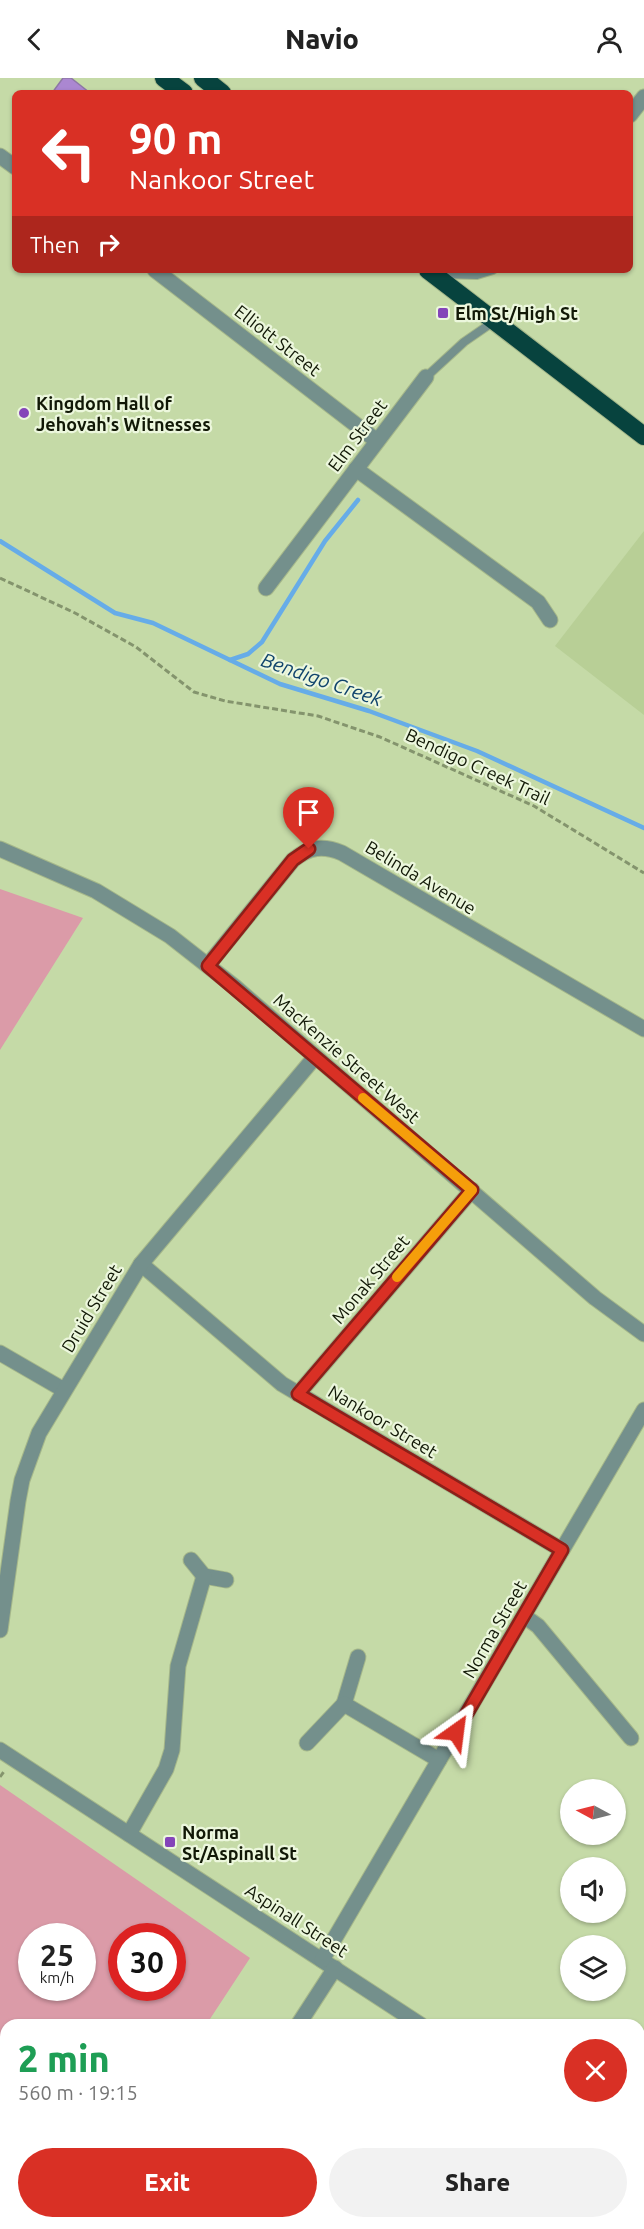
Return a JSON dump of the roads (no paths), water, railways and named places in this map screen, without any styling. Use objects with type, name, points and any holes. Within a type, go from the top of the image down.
[{"type":"highway","points":[[164,78],[180,90]]},
{"type":"highway","points":[[203,78],[218,90]]},
{"type":"highway","points":[[431,273],[644,436]]},
{"type":"street","points":[[633,111],[644,97]]},
{"type":"street","name":"Elliott Street","points":[[159,273],[377,441]]},
{"type":"street","name":"Elm Street","points":[[266,588],[426,377]]},
{"type":"street","points":[[356,469],[538,602],[550,620]]},
{"type":"street","name":"Belinda Avenue","points":[[208,966],[293,860],[309,849],[327,848],[342,853],[644,1029]]},
{"type":"street","name":"MacKenzie Street West","points":[[0,849],[110,898],[149,921],[208,966],[472,1190],[595,1298],[644,1334]]},
{"type":"street","name":"Druid Street","points":[[0,1630],[22,1480],[39,1433],[141,1264],[315,1057]]},
{"type":"street","name":"Monak Street","points":[[298,1394],[472,1190]]},
{"type":"street","name":"Nankoor Street","points":[[141,1264],[267,1373],[298,1394],[562,1550]]},
{"type":"street","points":[[0,1353],[64,1390]]},
{"type":"street","name":"Norma Street","points":[[301,2019],[439,1760],[644,1410]]},
{"type":"street","points":[[191,1560],[204,1576],[225,1580]]},
{"type":"street","points":[[129,1834],[166,1769],[172,1750],[178,1666],[204,1576]]},
{"type":"street","points":[[524,1616],[538,1626],[631,1738]]},
{"type":"street","points":[[307,1743],[344,1704],[358,1657]]},
{"type":"street","points":[[344,1704],[439,1760]]},
{"type":"street","name":"Aspinall Street","points":[[0,1750],[412,2019]]},
{"type":"lane","points":[[446,273],[477,275],[483,273]]},
{"type":"lane","name":"Elm Street","points":[[426,377],[464,342],[494,321]]},
{"type":"waterway","points":[[230,660],[248,654],[262,642],[325,541],[358,500]]},
{"type":"waterway","name":"Bendigo Creek","points":[[0,541],[115,613],[153,623],[280,684],[369,711],[477,751],[644,828]]},
{"type":"place","name":"Elm St/High St","points":[[443,313]]},
{"type":"place","name":"Kingdom Hall of Jehovah's Witnesses","points":[[24,413]]},
{"type":"place","name":"Norma St/Aspinall St","points":[[170,1842]]}]
